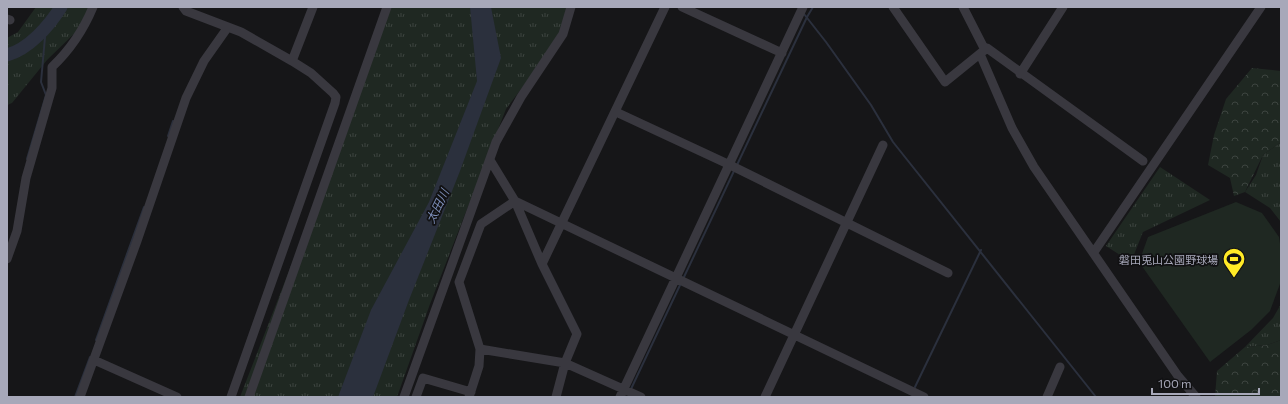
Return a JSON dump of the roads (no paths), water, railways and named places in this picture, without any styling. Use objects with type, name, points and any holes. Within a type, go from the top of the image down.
[{"type":"street","points":[[7,259],[18,231],[26,178],[52,88],[52,67],[69,51],[85,27],[93,7]]},
{"type":"street","points":[[183,7],[186,11],[241,32],[292,61],[311,73],[333,92],[336,103],[231,397]]},
{"type":"street","points":[[292,61],[313,7]]},
{"type":"street","points":[[249,397],[387,7]]},
{"type":"street","points":[[404,397],[496,142],[521,97],[563,34],[571,7]]},
{"type":"street","points":[[542,264],[665,7]]},
{"type":"street","points":[[682,7],[782,53]]},
{"type":"street","points":[[622,393],[803,7]]},
{"type":"street","points":[[893,7],[945,82],[987,48],[1020,74],[1143,161]]},
{"type":"street","points":[[963,7],[1012,128],[1034,167],[1178,376],[1196,397]]},
{"type":"street","points":[[1020,74],[1063,7]]},
{"type":"street","points":[[1094,252],[1261,7]]},
{"type":"street","points":[[80,397],[186,98],[204,61],[228,27]]},
{"type":"street","points":[[616,112],[730,165],[948,273]]},
{"type":"street","points":[[765,397],[883,145]]},
{"type":"street","points":[[490,160],[515,201],[542,264],[577,334],[565,363],[556,397]]},
{"type":"street","points":[[515,201],[924,397]]},
{"type":"street","points":[[416,397],[423,378],[470,395],[479,366],[480,349],[459,282],[480,224],[515,201]]},
{"type":"street","points":[[480,349],[565,363],[622,393],[641,397]]},
{"type":"street","points":[[94,360],[178,397]]},
{"type":"street","points":[[1047,397],[1060,367]]},
{"type":"water","name":"太田川","points":[[470,7],[491,7],[501,58],[460,171],[409,300],[373,397],[338,397],[371,310],[429,202],[477,81]]},
{"type":"waterway","points":[[7,55],[23,48],[38,36],[51,22],[61,7]]},
{"type":"waterway","points":[[737,165],[813,7]]},
{"type":"waterway","points":[[804,14],[871,105],[893,142],[1096,397]]},
{"type":"waterway","points":[[27,159],[46,95],[41,82],[46,26]]},
{"type":"waterway","points":[[168,136],[173,121]]},
{"type":"waterway","points":[[684,277],[734,171]]},
{"type":"waterway","points":[[96,340],[144,207]]},
{"type":"waterway","points":[[915,387],[981,250]]},
{"type":"waterway","points":[[631,389],[681,283]]},
{"type":"waterway","points":[[75,397],[90,357]]},
{"type":"place","name":"磐田兎山公園野球場","points":[[1234,278]]}]
